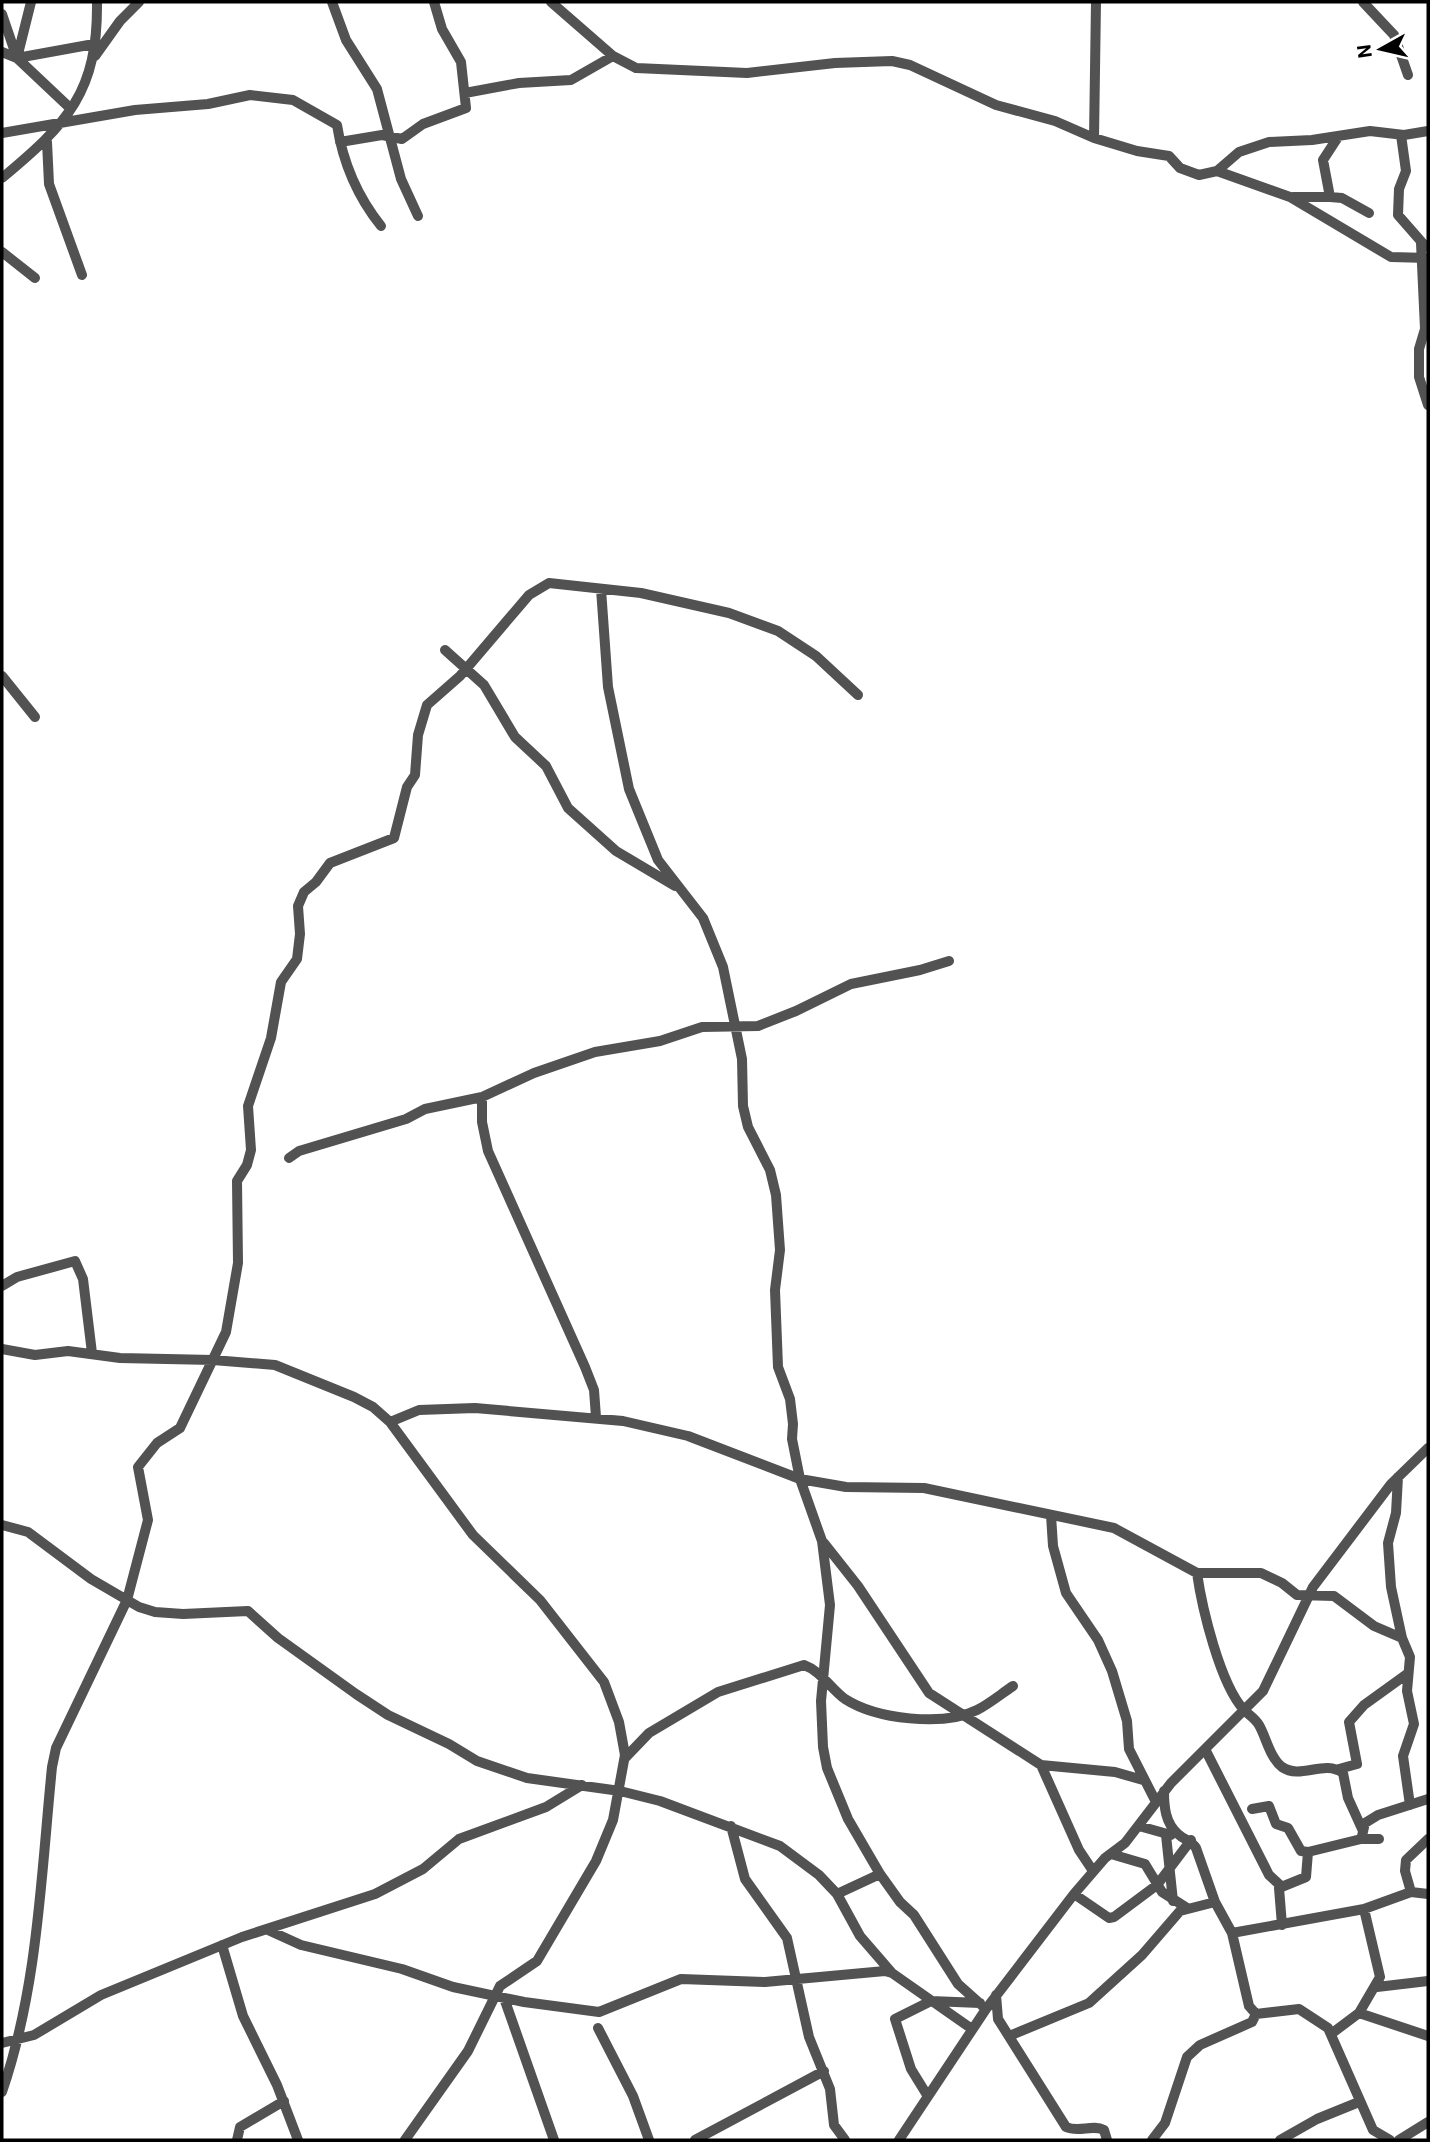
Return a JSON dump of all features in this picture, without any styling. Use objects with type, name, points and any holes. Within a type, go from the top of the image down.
[{"type":"street","points":[[17,58],[31,2]]},
{"type":"street","points":[[2,178],[30,152],[47,142],[88,81],[95,50],[97,2]]},
{"type":"street","points":[[17,58],[95,50],[139,2]]},
{"type":"street","points":[[332,2],[346,40],[377,89],[401,179],[418,216]]},
{"type":"street","points":[[340,142],[389,136],[402,139],[423,124],[466,108],[461,62],[442,29],[434,2]]},
{"type":"street","points":[[551,2],[613,56],[636,68],[747,73],[835,63],[892,61],[925,72],[979,100],[1068,125],[1094,138],[1148,154],[1169,156],[1188,172],[1199,174],[1216,171],[1240,152],[1261,144],[1338,137],[1370,131],[1401,135],[1428,134]]},
{"type":"street","points":[[1094,138],[1098,46],[1096,2]]},
{"type":"street","points":[[1363,2],[1394,35],[1408,75]]},
{"type":"street","points":[[2,14],[17,58]]},
{"type":"street","points":[[2,52],[17,58],[70,108]]},
{"type":"street","points":[[465,93],[519,83],[571,80],[613,56]]},
{"type":"street","points":[[2,133],[135,110],[208,103],[250,95],[293,100],[337,125],[348,174],[364,206],[381,226]]},
{"type":"street","points":[[1401,135],[1406,171],[1399,189],[1398,215],[1425,252],[1427,329],[1419,349],[1428,405]]},
{"type":"street","points":[[1330,197],[1323,160],[1338,137]]},
{"type":"street","points":[[47,142],[49,184],[82,275]]},
{"type":"street","points":[[1216,171],[1290,197],[1391,257],[1425,252]]},
{"type":"street","points":[[1290,197],[1342,198],[1368,213]]},
{"type":"street","points":[[2,252],[35,278]]},
{"type":"street","points":[[2,2092],[27,2002],[35,1959],[51,1767],[57,1748],[127,1600],[148,1520],[138,1467],[157,1443],[180,1428],[226,1332],[238,1263],[237,1181],[247,1165],[251,1150],[248,1107],[271,1038],[281,982],[297,958],[300,934],[298,906],[304,892],[316,882],[330,863],[394,838],[407,787],[415,775],[418,735],[427,705],[466,668],[528,595],[549,583],[641,593],[704,607],[778,631],[816,656],[858,695]]},
{"type":"street","points":[[601,589],[608,687],[629,789],[657,860],[703,918],[723,967],[742,1059],[743,1106],[748,1127],[770,1170],[776,1195],[780,1250],[775,1290],[778,1367],[790,1399],[792,1439],[800,1479],[822,1541],[830,1605],[820,1728],[827,1768],[848,1819],[880,1874],[900,1902],[914,1915],[958,1984],[983,2006]]},
{"type":"street","points":[[445,650],[484,685],[516,737],[546,766],[568,808],[615,851],[683,891]]},
{"type":"street","points":[[2,676],[35,717]]},
{"type":"street","points":[[289,1157],[312,1146],[406,1119],[425,1108],[482,1097],[534,1073],[596,1052],[660,1041],[691,1029],[769,1022],[863,980],[920,970],[948,961]]},
{"type":"street","points":[[482,1097],[482,1122],[488,1152],[575,1342],[594,1390],[596,1417]]},
{"type":"street","points":[[2,1286],[17,1277],[75,1261],[83,1279],[92,1353]]},
{"type":"street","points":[[2,1349],[35,1355],[68,1351],[152,1360],[213,1360],[275,1365],[373,1407],[390,1422],[473,1535],[540,1600],[604,1682],[619,1722],[625,1758],[613,1820],[596,1861],[547,1947],[537,1961],[500,1986],[499,1997],[468,2051],[404,2140]]},
{"type":"street","points":[[390,1422],[419,1410],[512,1409],[569,1418],[596,1417],[688,1436],[800,1479],[846,1487],[924,1488],[1114,1528],[1197,1573],[1261,1573],[1282,1583],[1297,1595],[1334,1597],[1374,1626],[1402,1638]]},
{"type":"street","points":[[899,2140],[972,2029],[983,2006],[996,1995],[1093,1871],[1139,1826],[1164,1791],[1244,1710],[1272,1677],[1292,1626],[1308,1596],[1398,1477],[1428,1448]]},
{"type":"street","points":[[1398,1477],[1396,1513],[1388,1543],[1391,1587],[1409,1657],[1407,1691],[1414,1724],[1403,1756],[1410,1805]]},
{"type":"street","points":[[1051,1515],[1053,1546],[1066,1594],[1098,1640],[1112,1671],[1127,1721],[1129,1749],[1156,1802]]},
{"type":"street","points":[[2,1525],[28,1532],[91,1579],[127,1600],[155,1612],[248,1611],[278,1638],[356,1694],[477,1761],[527,1778],[620,1791],[660,1801],[780,1846],[819,1875],[837,1894],[860,1936],[892,1973],[972,2029]]},
{"type":"street","points":[[822,1541],[858,1586],[929,1693],[1041,1765],[1115,1772],[1143,1780]]},
{"type":"street","points":[[1197,1573],[1209,1628],[1221,1663],[1244,1710],[1258,1723],[1277,1762],[1284,1768],[1295,1772],[1326,1766],[1339,1769],[1357,1764],[1349,1722],[1354,1714],[1407,1674]]},
{"type":"street","points":[[625,1758],[649,1732],[718,1692],[804,1665],[845,1699],[880,1713],[917,1720],[975,1711],[1013,1686]]},
{"type":"street","points":[[1205,1749],[1269,1875],[1281,1886]]},
{"type":"street","points":[[1041,1765],[1079,1850],[1093,1871]]},
{"type":"street","points":[[1339,1769],[1343,1773],[1348,1798],[1362,1835]]},
{"type":"street","points":[[2,2043],[16,2041],[57,2024],[100,1995],[222,1945],[375,1894],[424,1869],[460,1839],[546,1807],[582,1785]]},
{"type":"street","points":[[1164,1791],[1165,1811],[1200,1854],[1215,1902],[1232,1933],[1249,2007],[1256,2014],[1302,2010],[1318,2018],[1331,2034],[1375,2133],[1390,2140]]},
{"type":"street","points":[[1362,1835],[1365,1823],[1378,1815],[1428,1799]]},
{"type":"street","points":[[1252,1809],[1269,1806],[1276,1824],[1288,1828],[1301,1851],[1308,1852],[1362,1835],[1379,1839]]},
{"type":"street","points":[[732,1826],[745,1880],[787,1938],[810,2037],[833,2102],[831,2111],[834,2125],[845,2140]]},
{"type":"street","points":[[1139,1826],[1186,1838]]},
{"type":"street","points":[[1166,1835],[1175,1918]]},
{"type":"street","points":[[1074,1894],[1109,1917],[1114,1917],[1157,1885],[1186,1838]]},
{"type":"street","points":[[1411,1892],[1405,1871],[1406,1860],[1428,1839]]},
{"type":"street","points":[[1281,1886],[1306,1877],[1308,1852]]},
{"type":"street","points":[[1111,1854],[1145,1864],[1157,1885],[1173,1901],[1187,1908]]},
{"type":"street","points":[[837,1894],[880,1874]]},
{"type":"street","points":[[1281,1886],[1279,1897],[1282,1925]]},
{"type":"street","points":[[1232,1933],[1364,1909],[1411,1892],[1428,1894]]},
{"type":"street","points":[[1009,2036],[1089,2003],[1142,1955],[1187,1908],[1215,1902]]},
{"type":"street","points":[[1331,2034],[1359,2013],[1377,1987],[1378,1960],[1364,1909]]},
{"type":"street","points":[[268,1930],[301,1945],[499,1997],[599,2012],[681,1979],[765,1982],[872,1971],[892,1973]]},
{"type":"street","points":[[222,1945],[243,2016],[284,2101],[298,2140]]},
{"type":"street","points":[[1377,1987],[1428,1981]]},
{"type":"street","points":[[996,1995],[998,2019],[1066,2127],[1074,2130],[1099,2127],[1104,2130],[1107,2140]]},
{"type":"street","points":[[499,1997],[554,2140]]},
{"type":"street","points":[[927,2095],[911,2069],[895,2019],[931,2001],[983,2006]]},
{"type":"street","points":[[1359,2013],[1428,2036]]},
{"type":"street","points":[[1152,2140],[1165,2123],[1187,2057],[1200,2046],[1252,2022],[1256,2014]]},
{"type":"street","points":[[598,2028],[633,2096],[649,2140]]},
{"type":"street","points":[[695,2140],[824,2071]]},
{"type":"street","points":[[237,2140],[240,2127],[284,2101]]},
{"type":"street","points":[[1280,2140],[1317,2119],[1359,2102]]},
{"type":"street","points":[[1399,2140],[1428,2122]]}]
